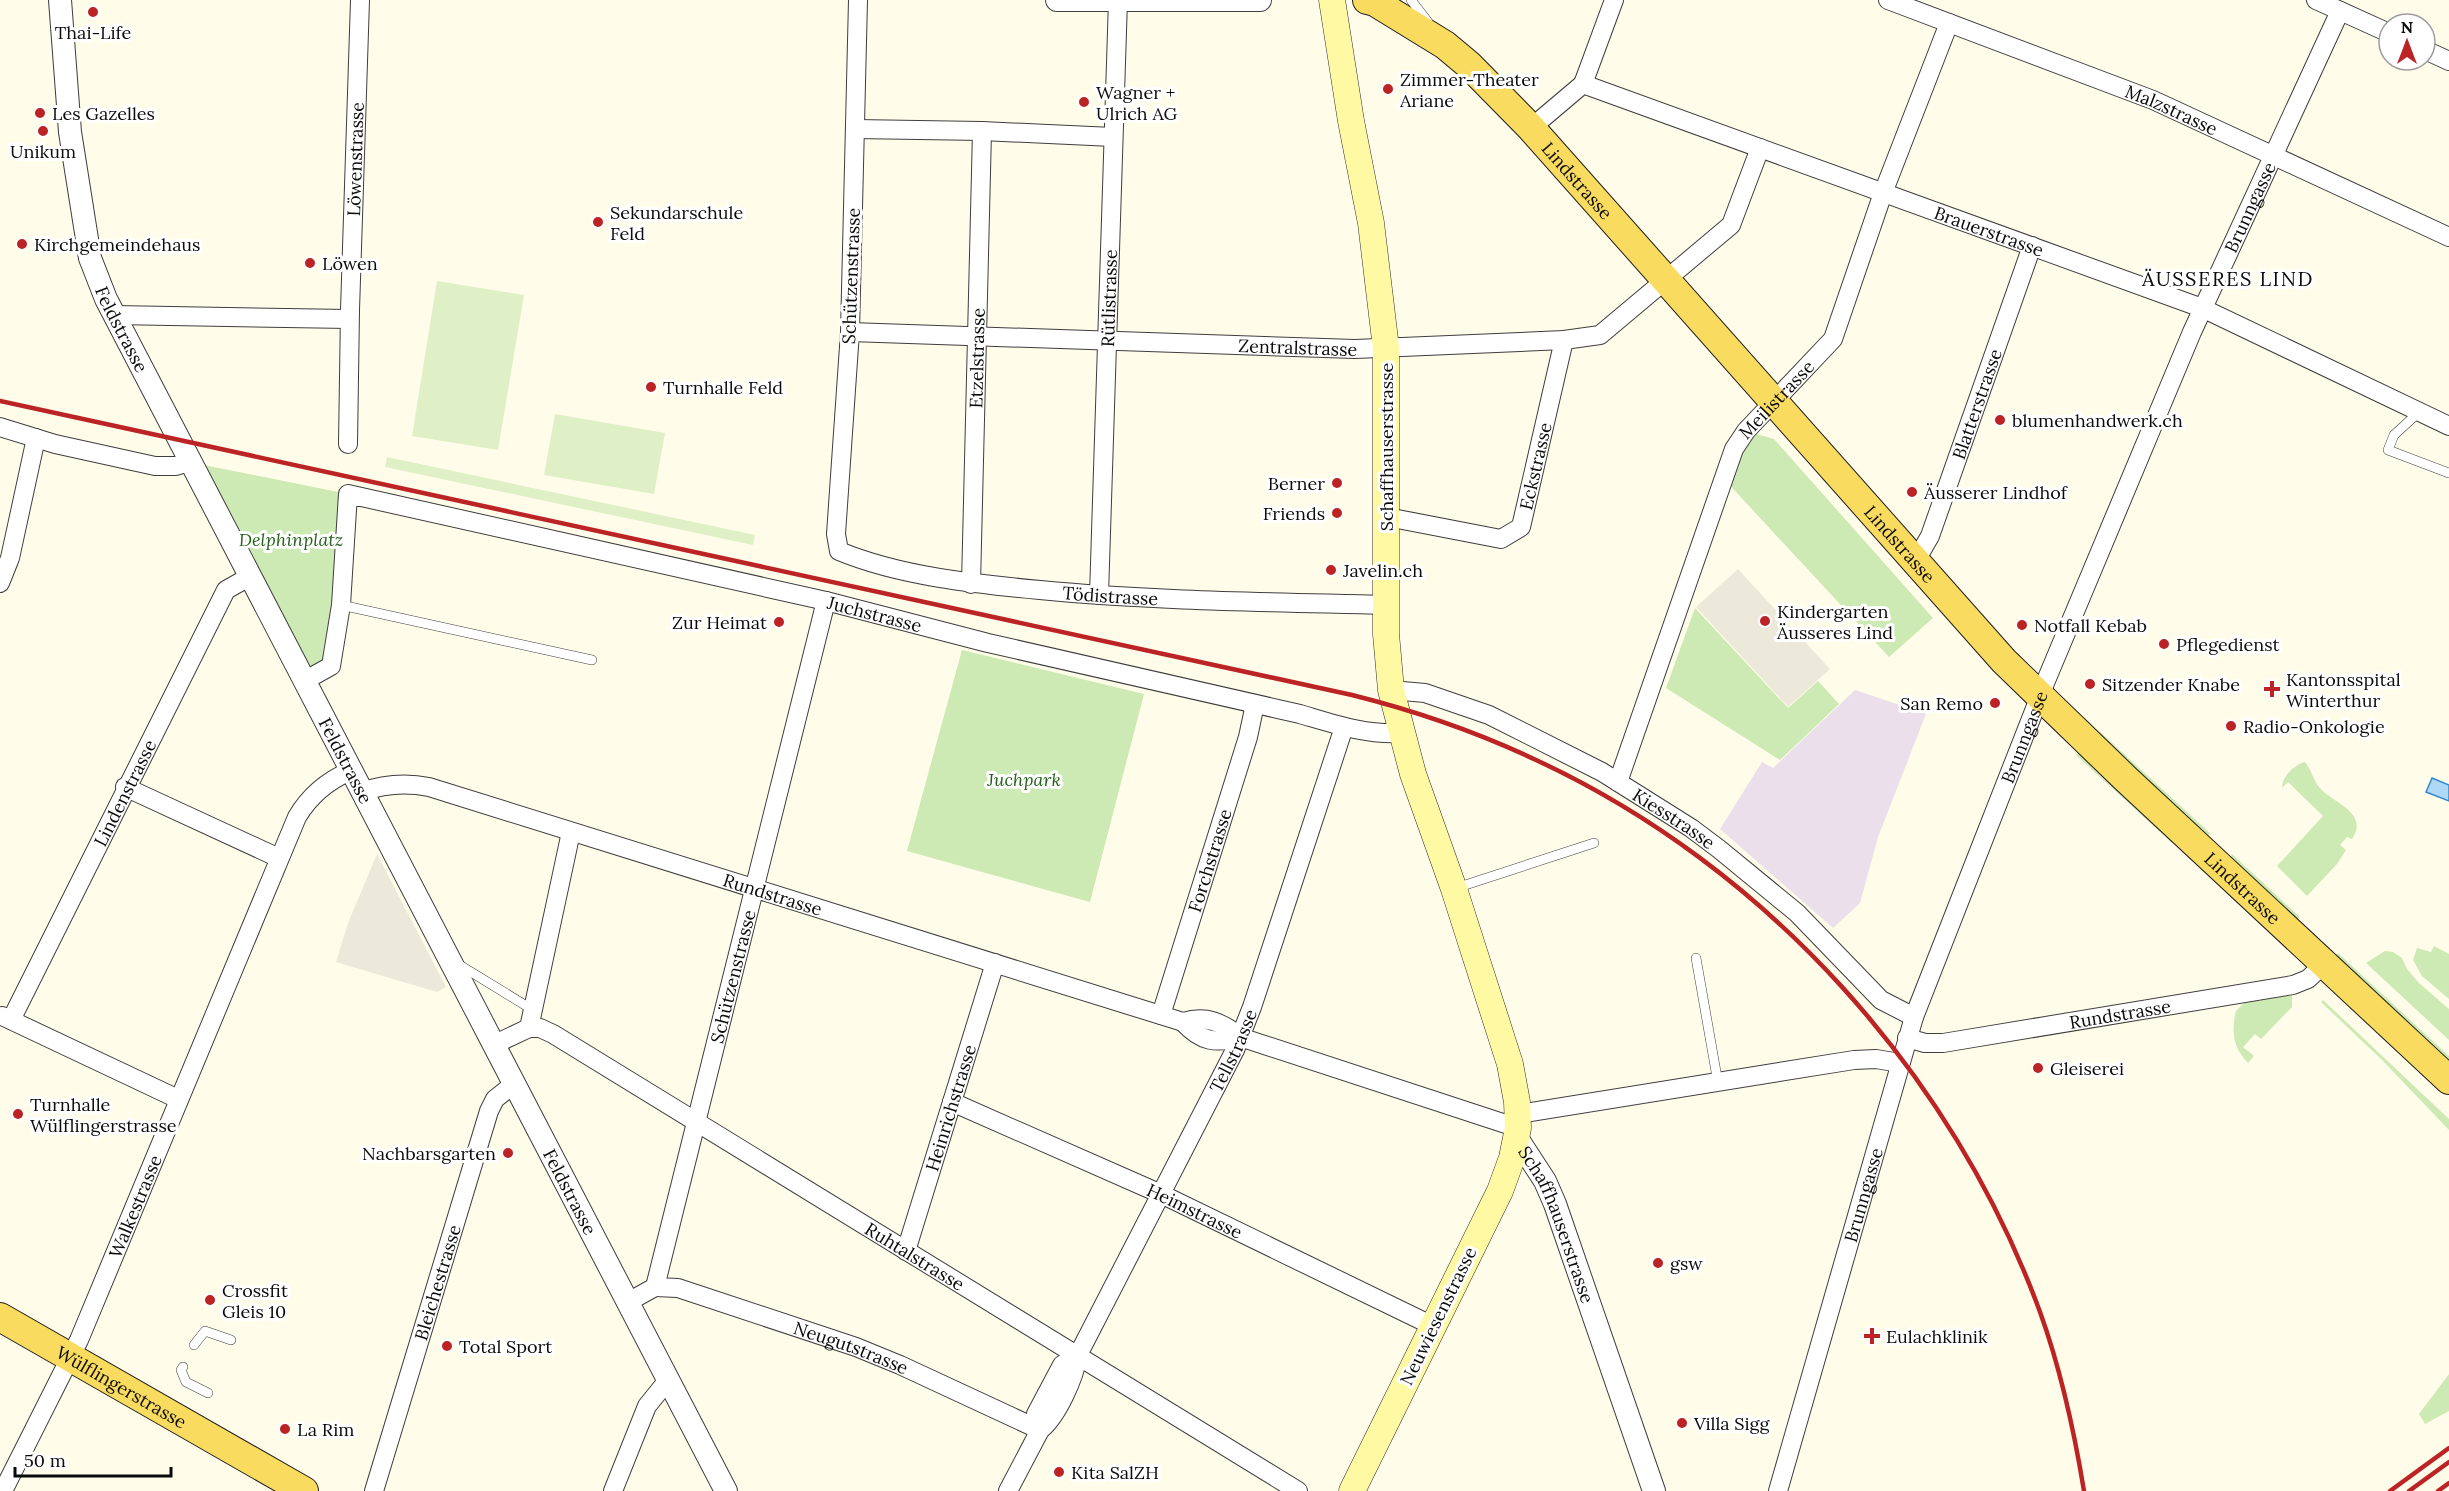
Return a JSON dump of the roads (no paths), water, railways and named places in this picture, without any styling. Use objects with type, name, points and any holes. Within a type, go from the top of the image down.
[{"type":"main road","name":"Schaffhauserstrasse","points":[[1332,0],[1349,111],[1373,235],[1386,348],[1385,605],[1391,690],[1413,774],[1454,889],[1504,1042],[1515,1087],[1517,1127]]},
{"type":"main road","name":"Lindstrasse","points":[[1367,0],[1375,2],[1445,45],[1469,65],[1531,128],[2004,661],[2449,1080]]},
{"type":"main road","name":"Neuwiesenstrasse","points":[[1352,1491],[1500,1191],[1509,1169],[1517,1127]]},
{"type":"main road","name":"Wülflingerstrasse","points":[[0,1317],[304,1491]]},
{"type":"street","name":"Feldstrasse","points":[[60,0],[70,132],[90,258],[114,315],[726,1491]]},
{"type":"street","name":"Löwenstrasse","points":[[348,444],[360,0]]},
{"type":"street","name":"Schützenstrasse","points":[[839,551],[836,534],[850,332],[858,0]]},
{"type":"street","points":[[1057,0],[1260,0]]},
{"type":"street","points":[[1531,128],[1583,84],[1614,0]]},
{"type":"street","name":"Malzstrasse","points":[[1888,0],[2153,100],[2449,237]]},
{"type":"street","points":[[2316,0],[2377,28]]},
{"type":"street","name":"Rütlistrasse","points":[[1099,596],[1109,340],[1118,1]]},
{"type":"street","name":"Brunngasse","points":[[1778,1491],[1914,1017],[2040,696],[2202,308],[2340,11]]},
{"type":"street","name":"Meilistrasse","points":[[1618,782],[1734,449],[1746,430],[1833,339],[1883,193],[1949,23]]},
{"type":"street","name":"Brauerstrasse","points":[[1583,84],[2202,308],[2449,426]]},
{"type":"street","points":[[855,129],[982,131],[1113,137]]},
{"type":"street","name":"Etzelstrasse","points":[[971,584],[982,131]]},
{"type":"street","name":"Zentralstrasse","points":[[850,332],[1386,348],[1564,340],[1600,335],[1731,225],[1760,148]]},
{"type":"street","name":"Blatterstrasse","points":[[1915,562],[1930,536],[2032,246]]},
{"type":"street","points":[[114,315],[350,319]]},
{"type":"street","name":"Eckstrasse","points":[[1387,517],[1501,539],[1521,527],[1564,340]]},
{"type":"street","points":[[0,428],[154,466],[176,466],[189,462]]},
{"type":"street","points":[[0,583],[10,558],[36,438]]},
{"type":"street","name":"Juchstrasse","points":[[341,606],[348,495],[826,601],[988,643],[1255,704],[1344,727],[1369,732],[1401,734]]},
{"type":"street","name":"Tödistrasse","points":[[839,551],[861,560],[971,584],[1099,596],[1385,605]]},
{"type":"street","name":"Lindenstrasse","points":[[6,1018],[226,590],[249,578]]},
{"type":"street","name":"Schützenstrasse","points":[[655,1287],[826,601]]},
{"type":"street","points":[[304,681],[330,666],[341,606]]},
{"type":"street","name":"Kiesstrasse","points":[[1391,690],[1433,695],[1489,715],[1563,750],[1618,782],[1691,828],[1719,849],[1815,930],[1881,1000],[1914,1017]]},
{"type":"street","name":"Forchstrasse","points":[[1161,1015],[1248,736],[1255,704]]},
{"type":"street","name":"Tellstrasse","points":[[1008,1491],[1040,1430],[1048,1423],[1074,1373],[1078,1355],[1240,1037],[1344,727]]},
{"type":"street","name":"Walkestrasse","points":[[3,1491],[79,1340],[279,858],[306,803],[326,784],[350,771]]},
{"type":"street","name":"Rundstrasse","points":[[361,792],[390,784],[417,785],[1183,1022],[1194,1034],[1219,1042],[1240,1037],[1517,1127],[1718,1083],[1860,1059],[1900,1063]]},
{"type":"street","points":[[125,787],[279,858]]},
{"type":"street","points":[[493,1045],[529,1028],[571,832]]},
{"type":"street","name":"Heinrichstrasse","points":[[906,1251],[995,963]]},
{"type":"street","name":"Rundstrasse","points":[[1907,1038],[1925,1043],[1943,1043],[2282,986],[2304,982],[2325,963]]},
{"type":"street","points":[[6,1018],[178,1099]]},
{"type":"street","name":"Ruhtalstrasse","points":[[529,1028],[540,1028],[553,1034],[1298,1491]]},
{"type":"street","name":"Bleichestrasse","points":[[374,1491],[489,1112],[495,1099],[514,1084]]},
{"type":"street","name":"Heimstrasse","points":[[952,1102],[1161,1194],[1432,1326]]},
{"type":"street","name":"Schaffhauserstrasse","points":[[1517,1127],[1555,1204],[1654,1491]]},
{"type":"street","points":[[628,1302],[655,1287]]},
{"type":"street","name":"Neugutstrasse","points":[[655,1287],[678,1288],[856,1347],[1040,1430]]},
{"type":"street","points":[[613,1491],[647,1406],[668,1380]]},
{"type":"lane","points":[[1411,0],[1445,45]]},
{"type":"lane","points":[[2419,412],[2394,435],[2388,450],[2449,473]]},
{"type":"lane","points":[[341,606],[592,660]]},
{"type":"lane","points":[[1454,889],[1594,843]]},
{"type":"lane","points":[[449,958],[533,1010]]},
{"type":"lane","points":[[1696,958],[1718,1083]]},
{"type":"lane","points":[[194,1344],[205,1331],[231,1340]]},
{"type":"lane","points":[[183,1367],[181,1370],[186,1382],[208,1393]]},
{"type":"water","points":[[2432,778],[2449,785],[2449,801],[2426,792]]},
{"type":"railway","points":[[0,401],[1352,695],[1446,723],[1536,760],[1620,805],[1700,858],[1774,919],[1842,987],[1903,1061],[1957,1140],[2003,1224],[2040,1312],[2054,1356],[2066,1400],[2084,1491]]},
{"type":"railway","points":[[2390,1491],[2449,1448]]},
{"type":"railway","points":[[2409,1491],[2449,1462]]},
{"type":"railway","points":[[2438,1491],[2449,1483]]},
{"type":"place","name":"Thai-Life","points":[[93,12]]},
{"type":"place","name":"Zimmer-Theater Ariane","points":[[1388,89]]},
{"type":"place","name":"Wagner + Ulrich AG","points":[[1084,102]]},
{"type":"place","name":"Les Gazelles","points":[[40,113]]},
{"type":"place","name":"Unikum","points":[[43,131]]},
{"type":"place","name":"Sekundarschule Feld","points":[[598,222]]},
{"type":"place","name":"Kirchgemeindehaus","points":[[22,244]]},
{"type":"place","name":"Löwen","points":[[310,263]]},
{"type":"place","name":"Turnhalle Feld","points":[[651,387]]},
{"type":"place","name":"blumenhandwerk.ch","points":[[2000,420]]},
{"type":"place","name":"Berner","points":[[1337,483]]},
{"type":"place","name":"Äusserer Lindhof","points":[[1912,492]]},
{"type":"place","name":"Friends","points":[[1337,513]]},
{"type":"place","name":"Javelin.ch","points":[[1331,570]]},
{"type":"place","name":"Kindergarten Äusseres Lind","points":[[1765,621]]},
{"type":"place","name":"Zur Heimat","points":[[779,622]]},
{"type":"place","name":"Notfall Kebab","points":[[2022,625]]},
{"type":"place","name":"Pflegedienst","points":[[2164,644]]},
{"type":"place","name":"Sitzender Knabe","points":[[2090,684]]},
{"type":"place","name":"Kantonsspital Winterthur","points":[[2272,689]]},
{"type":"place","name":"San Remo","points":[[1995,703]]},
{"type":"place","name":"Radio-Onkologie","points":[[2231,726]]},
{"type":"place","name":"Gleiserei","points":[[2038,1068]]},
{"type":"place","name":"Turnhalle Wülflingerstrasse","points":[[18,1114]]},
{"type":"place","name":"Nachbarsgarten","points":[[508,1153]]},
{"type":"place","name":"gsw","points":[[1658,1263]]},
{"type":"place","name":"Crossfit Gleis 10","points":[[210,1300]]},
{"type":"place","name":"Eulachklinik","points":[[1872,1336]]},
{"type":"place","name":"Total Sport","points":[[447,1346]]},
{"type":"place","name":"Villa Sigg","points":[[1682,1423]]},
{"type":"place","name":"La Rim","points":[[285,1429]]},
{"type":"place","name":"Kita SalZH","points":[[1059,1472]]},
{"type":"district","name":"ÄUSSERES LIND","points":[[2228,278]]},
{"type":"park label","name":"Delphinplatz","points":[[291,539]]},
{"type":"park label","name":"Juchpark","points":[[1024,779]]}]
